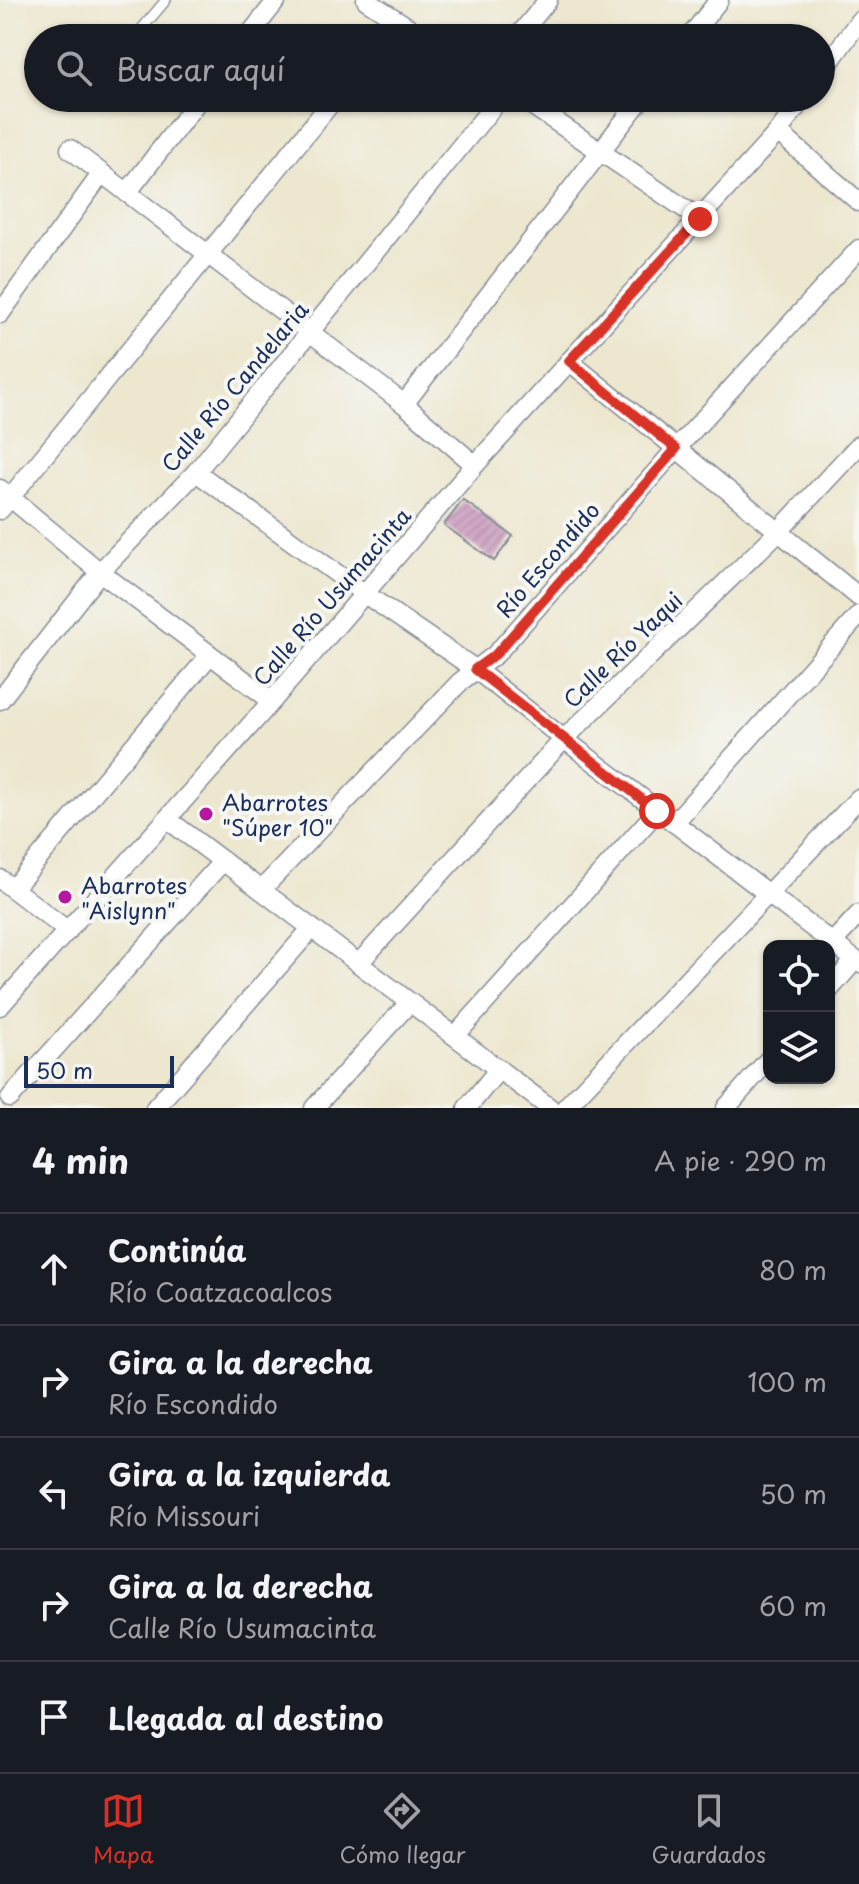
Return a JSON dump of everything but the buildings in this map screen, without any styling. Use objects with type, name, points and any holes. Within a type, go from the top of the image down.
[{"type":"street","points":[[258,24],[277,0]]},
{"type":"street","points":[[366,0],[402,24]]},
{"type":"street","points":[[528,24],[548,0]]},
{"type":"street","points":[[700,24],[719,0]]},
{"type":"street","points":[[835,54],[859,21]]},
{"type":"street","points":[[127,193],[189,112]]},
{"type":"street","points":[[272,701],[4,499],[208,256],[324,112]]},
{"type":"street","name":"Calle Río Candelaria","points":[[0,700],[100,572],[196,472],[489,112]]},
{"type":"street","points":[[542,112],[700,219]]},
{"type":"street","points":[[404,404],[631,112]]},
{"type":"street","name":"Calle Río Usumacinta","points":[[0,1006],[272,701],[475,465],[700,219],[793,112]]},
{"type":"street","points":[[778,132],[859,202]]},
{"type":"street","points":[[70,149],[404,404],[475,465]]},
{"type":"street","points":[[0,314],[102,173]]},
{"type":"street","name":"Río Escondido","points":[[261,890],[460,682],[496,654],[676,449],[859,249]]},
{"type":"street","points":[[569,361],[859,597]]},
{"type":"street","name":"Calle Río Yaqui","points":[[359,963],[564,739],[778,532],[859,445]]},
{"type":"street","points":[[196,472],[475,669],[657,811],[830,940]]},
{"type":"street","points":[[674,823],[859,615]]},
{"type":"street","points":[[68,931],[7,884],[209,656]]},
{"type":"street","points":[[565,1108],[859,798]]},
{"type":"street","points":[[455,1036],[657,811]]},
{"type":"street","points":[[167,819],[550,1108]]},
{"type":"street","points":[[11,1099],[223,861]]},
{"type":"street","points":[[835,940],[859,914]]},
{"type":"street","points":[[155,1108],[312,928]]},
{"type":"street","points":[[835,944],[857,962],[835,984]]},
{"type":"street","points":[[314,1108],[410,1002]]},
{"type":"street","points":[[726,1108],[763,1066]]},
{"type":"street","points":[[467,1108],[499,1069]]},
{"type":"lane","points":[[146,24],[166,0]]},
{"type":"place","name":"Abarrotes \"Súper 10\"","points":[[206,814]]},
{"type":"place","name":"Abarrotes \"Aislynn\"","points":[[65,897]]},
{"type":"route","points":[[657,811],[475,669],[496,654],[676,449],[569,361],[700,219]]}]
